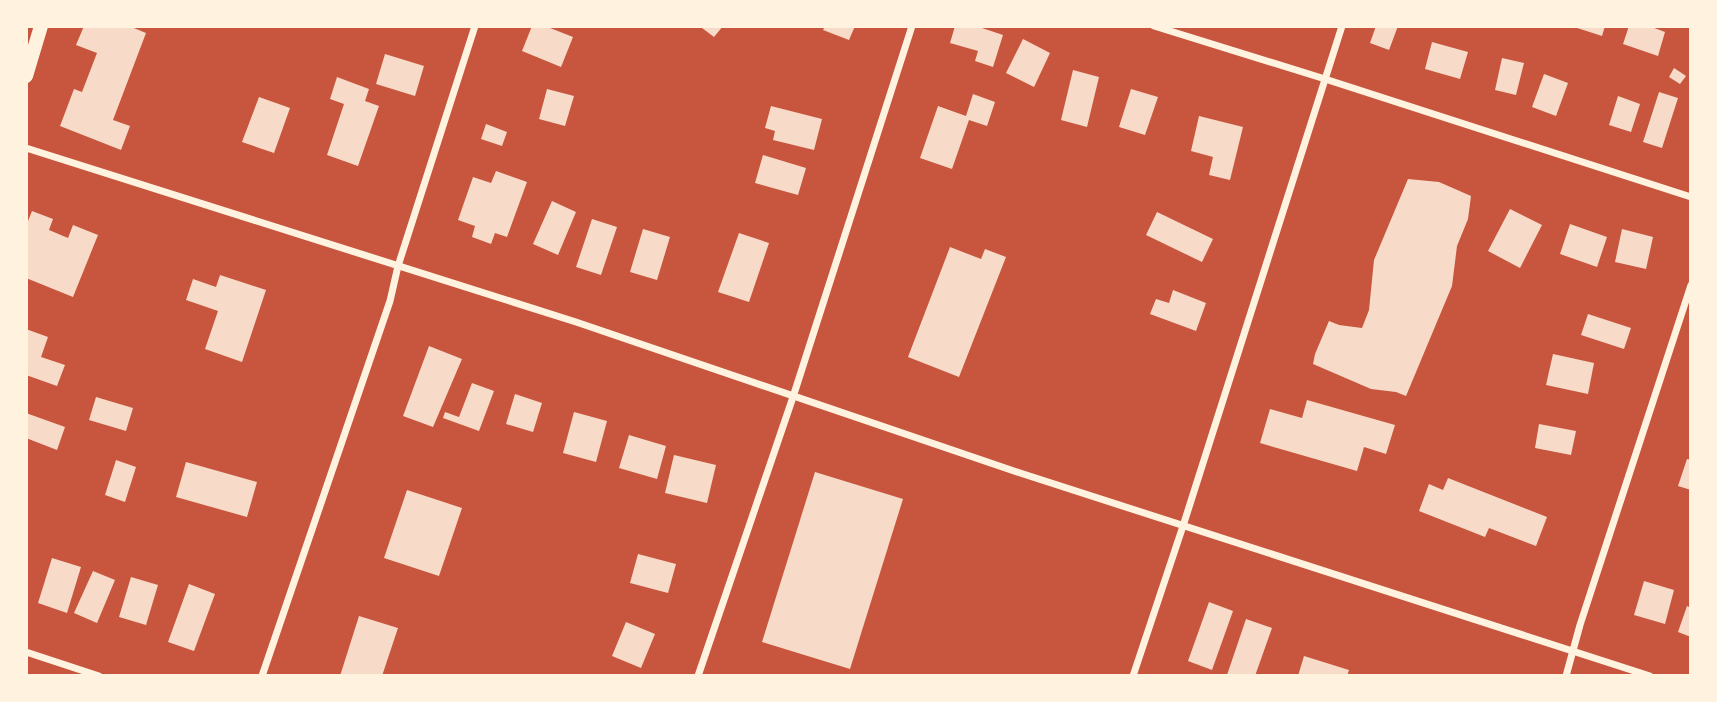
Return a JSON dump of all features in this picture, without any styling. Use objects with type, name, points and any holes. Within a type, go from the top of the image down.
[{"type":"main road","points":[[26,76],[41,26]]},
{"type":"street","points":[[262,676],[390,301],[398,266],[475,26]]},
{"type":"street","points":[[698,676],[793,397],[912,26]]},
{"type":"street","points":[[1154,26],[1691,197]]},
{"type":"street","points":[[1133,676],[1342,26]]},
{"type":"street","points":[[26,148],[576,322],[1183,526],[1650,676]]},
{"type":"street","points":[[1566,676],[1691,285]]},
{"type":"street","points":[[26,652],[99,676]]},
{"type":"building","points":[[84,26],[129,26],[146,33],[113,120],[130,126],[121,150],[60,126],[74,89],[82,92],[97,53],[76,45]]},
{"type":"building","points":[[532,26],[545,26],[573,37],[561,67],[522,51]]},
{"type":"building","points":[[723,26],[714,37],[702,28]]},
{"type":"building","points":[[825,26],[855,26],[849,40],[823,30]]},
{"type":"building","points":[[955,26],[976,26],[1003,35],[993,67],[975,61],[978,51],[950,43]]},
{"type":"building","points":[[1376,26],[1398,26],[1389,50],[1370,43]]},
{"type":"building","points":[[1571,26],[1605,26],[1602,36]]},
{"type":"building","points":[[1629,26],[1649,26],[1665,32],[1658,56],[1623,44]]},
{"type":"building","points":[[1023,39],[1050,53],[1034,87],[1006,73]]},
{"type":"building","points":[[1432,42],[1468,52],[1460,79],[1425,69]]},
{"type":"building","points":[[385,54],[424,66],[415,96],[376,84]]},
{"type":"building","points":[[1502,58],[1524,63],[1516,95],[1495,90]]},
{"type":"building","points":[[1674,68],[1686,76],[1680,84],[1669,77]]},
{"type":"building","points":[[1073,70],[1099,77],[1087,127],[1061,120]]},
{"type":"building","points":[[1544,74],[1568,83],[1556,116],[1532,107]]},
{"type":"building","points":[[337,77],[369,89],[365,101],[379,106],[358,166],[327,155],[344,104],[330,99]]},
{"type":"building","points":[[547,89],[574,96],[565,126],[539,119]]},
{"type":"building","points":[[1131,89],[1158,97],[1145,135],[1119,127]]},
{"type":"building","points":[[1659,92],[1678,98],[1662,148],[1643,142]]},
{"type":"building","points":[[973,94],[995,102],[987,126],[969,120],[952,169],[920,158],[938,106],[966,116]]},
{"type":"building","points":[[1618,96],[1640,104],[1631,132],[1609,125]]},
{"type":"building","points":[[259,97],[290,108],[274,153],[242,142]]},
{"type":"building","points":[[771,106],[822,119],[814,150],[773,140],[775,131],[765,128]]},
{"type":"building","points":[[1199,116],[1243,127],[1230,180],[1209,175],[1213,157],[1191,151]]},
{"type":"building","points":[[486,124],[507,132],[502,146],[481,139]]},
{"type":"building","points":[[763,155],[806,168],[798,195],[755,183]]},
{"type":"building","points":[[496,171],[527,182],[507,237],[495,233],[491,244],[472,237],[475,226],[458,220],[473,177],[491,183]]},
{"type":"building","points":[[1408,179],[1439,182],[1471,196],[1468,219],[1457,246],[1452,286],[1406,396],[1371,389],[1313,364],[1329,321],[1362,328],[1369,310],[1374,260]]},
{"type":"building","points":[[552,201],[576,212],[558,255],[533,244]]},
{"type":"building","points":[[1510,209],[1542,225],[1520,268],[1488,251]]},
{"type":"building","points":[[32,211],[53,219],[49,230],[68,238],[73,225],[98,235],[73,297],[26,278],[26,226]]},
{"type":"building","points":[[1157,212],[1213,239],[1202,262],[1146,235]]},
{"type":"building","points":[[592,219],[617,227],[601,275],[576,267]]},
{"type":"building","points":[[1570,224],[1607,237],[1597,267],[1560,254]]},
{"type":"building","points":[[643,229],[670,237],[657,280],[630,272]]},
{"type":"building","points":[[1622,229],[1653,237],[1646,269],[1615,262]]},
{"type":"building","points":[[739,233],[769,243],[749,302],[718,292]]},
{"type":"building","points":[[950,247],[981,259],[985,249],[1006,257],[959,377],[908,357]]},
{"type":"building","points":[[220,275],[266,290],[242,362],[205,349],[218,311],[186,300],[193,279],[216,287]]},
{"type":"building","points":[[1173,290],[1206,303],[1196,331],[1150,314],[1156,299],[1169,303]]},
{"type":"building","points":[[1588,314],[1631,328],[1624,349],[1581,335]]},
{"type":"building","points":[[26,329],[48,337],[41,357],[65,365],[57,386],[26,375]]},
{"type":"building","points":[[429,346],[462,359],[433,427],[403,416]]},
{"type":"building","points":[[1553,354],[1594,363],[1588,394],[1546,385]]},
{"type":"building","points":[[472,383],[494,391],[479,431],[443,418],[445,412],[459,417]]},
{"type":"building","points":[[515,394],[542,403],[533,432],[506,424]]},
{"type":"building","points":[[96,397],[133,408],[126,431],[89,420]]},
{"type":"building","points":[[1307,400],[1395,425],[1386,454],[1364,447],[1357,471],[1260,443],[1270,409],[1302,418]]},
{"type":"building","points":[[574,412],[607,421],[596,462],[563,453]]},
{"type":"building","points":[[26,413],[65,427],[57,450],[26,438]]},
{"type":"building","points":[[1539,424],[1576,431],[1571,455],[1535,448]]},
{"type":"building","points":[[629,435],[666,446],[657,479],[619,468]]},
{"type":"building","points":[[674,455],[716,465],[707,503],[665,493]]},
{"type":"building","points":[[1687,459],[1691,460],[1691,490],[1678,486]]},
{"type":"building","points":[[116,460],[136,467],[125,502],[105,495]]},
{"type":"building","points":[[186,462],[257,482],[247,517],[176,497]]},
{"type":"building","points":[[815,472],[903,499],[850,669],[762,642]]},
{"type":"building","points":[[1448,478],[1547,517],[1536,546],[1489,528],[1485,537],[1419,511],[1429,484],[1443,490]]},
{"type":"building","points":[[407,490],[462,508],[439,576],[384,558]]},
{"type":"building","points":[[638,554],[676,564],[668,593],[630,583]]},
{"type":"building","points":[[52,558],[81,567],[67,613],[38,603]]},
{"type":"building","points":[[93,571],[115,580],[97,623],[74,613]]},
{"type":"building","points":[[131,577],[158,585],[146,625],[119,617]]},
{"type":"building","points":[[1644,581],[1674,590],[1665,624],[1634,615]]},
{"type":"building","points":[[189,584],[215,594],[194,651],[168,642]]},
{"type":"building","points":[[1209,602],[1233,611],[1212,670],[1188,661]]},
{"type":"building","points":[[1687,606],[1691,608],[1691,637],[1678,632]]},
{"type":"building","points":[[359,616],[398,628],[382,676],[340,676]]},
{"type":"building","points":[[1246,619],[1272,628],[1255,676],[1230,676],[1227,675]]},
{"type":"building","points":[[626,622],[655,634],[641,668],[612,656]]},
{"type":"building","points":[[1304,656],[1349,670],[1347,676],[1298,676]]}]
